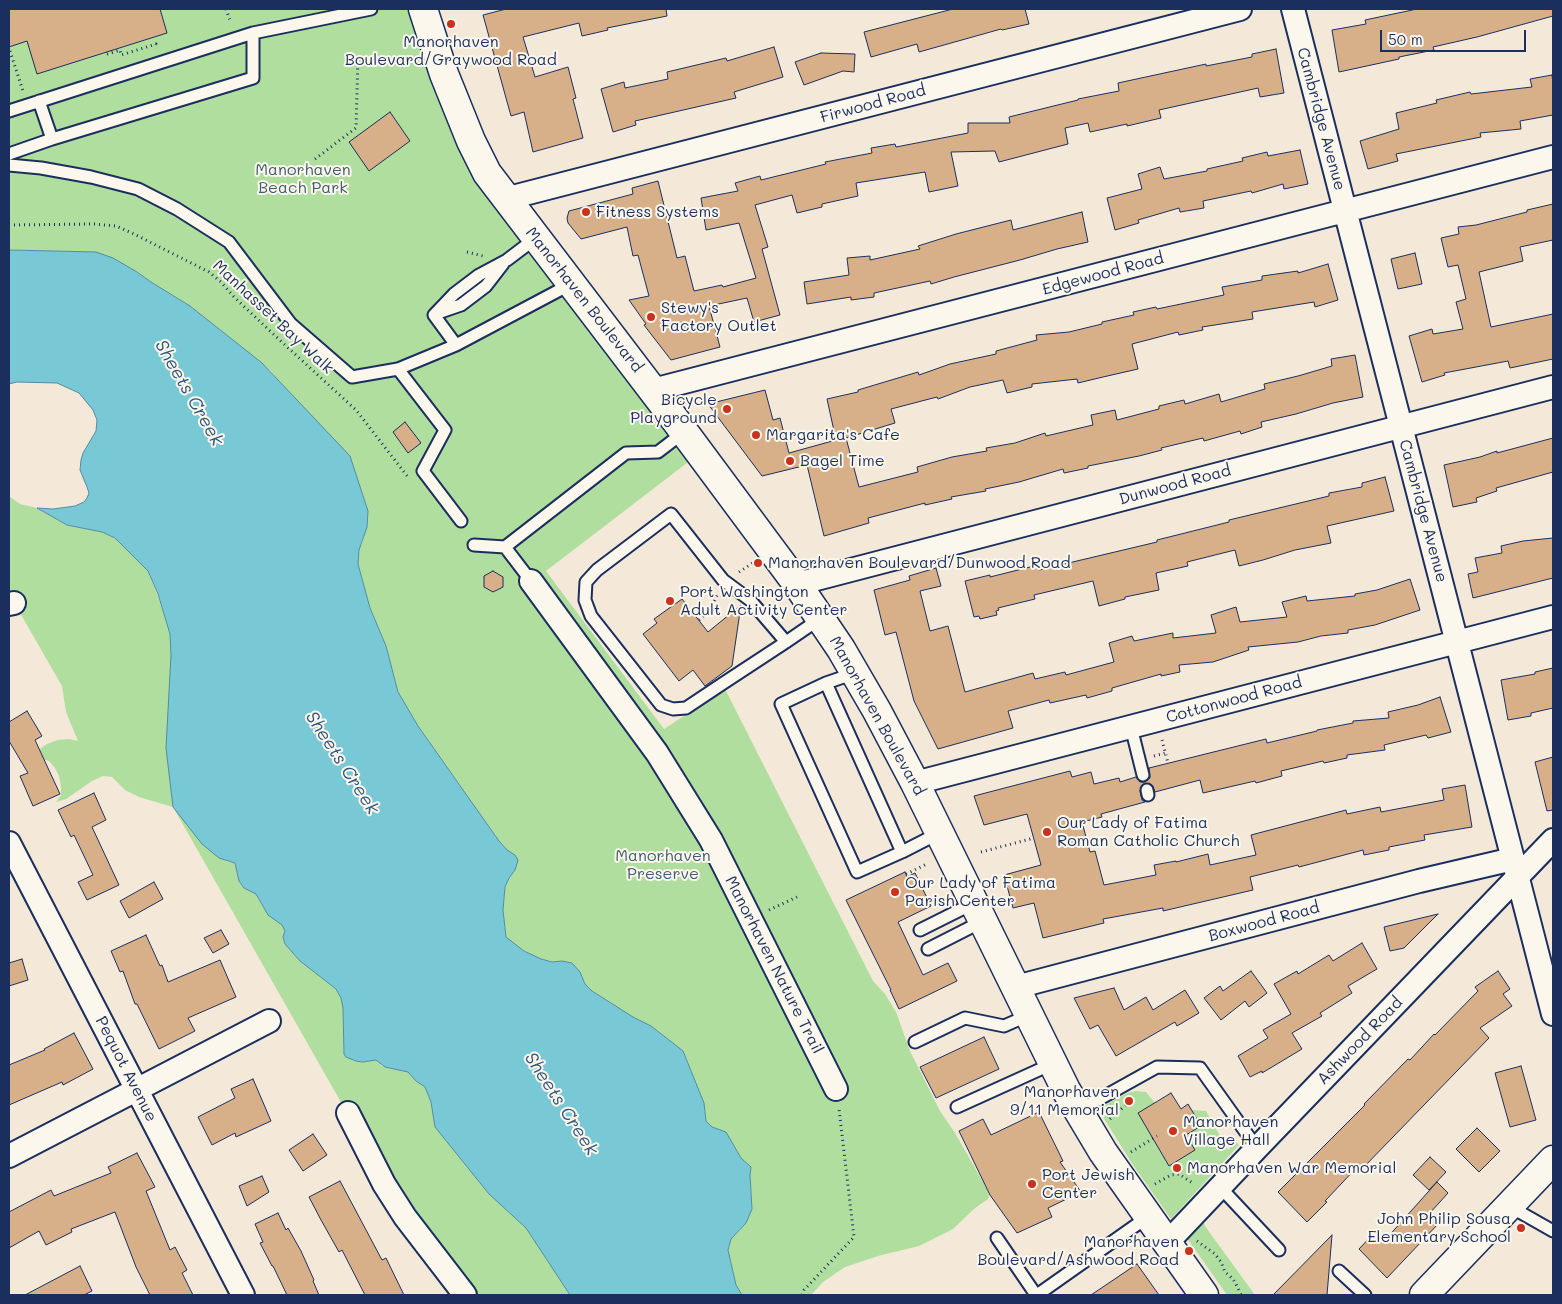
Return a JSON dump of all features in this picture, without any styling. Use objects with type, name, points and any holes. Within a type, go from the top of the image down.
[{"type":"street","name":"Manorhaven Boulevard","points":[[423,9],[444,74],[471,141],[487,173],[653,390],[821,618],[855,672],[914,783],[1016,987],[1052,1064],[1078,1111],[1103,1152],[1149,1216],[1180,1240],[1211,1286]]},
{"type":"street","name":"Firwood Road","points":[[506,199],[1240,9]]},
{"type":"street","name":"Cambridge Avenue","points":[[1293,9],[1553,1014]]},
{"type":"street","name":"Edgewood Road","points":[[653,390],[1553,157]]},
{"type":"street","name":"Dunwood Road","points":[[797,584],[1553,387]]},
{"type":"street","name":"Manorhaven Nature Trail","points":[[531,581],[657,753],[711,840],[836,1089]]},
{"type":"street","name":"Cottonwood Road","points":[[914,783],[1553,617]]},
{"type":"street","name":"Ashwood Road","points":[[1180,1240],[1220,1187],[1515,868],[1553,840]]},
{"type":"street","name":"Pequot Avenue","points":[[9,843],[243,1295]]},
{"type":"street","name":"Boxwood Road","points":[[1016,987],[1411,884],[1515,868]]},
{"type":"street","points":[[9,1156],[269,1021]]},
{"type":"street","points":[[348,1113],[384,1184],[405,1217],[465,1295]]},
{"type":"street","points":[[1424,1295],[1553,1160]]},
{"type":"lane","points":[[9,111],[253,34],[371,9]]},
{"type":"lane","points":[[9,154],[52,139],[253,78],[253,34]]},
{"type":"lane","points":[[39,101],[52,139]]},
{"type":"lane","points":[[9,165],[41,168],[91,177],[138,190],[178,209],[229,242],[291,324],[352,376],[398,369],[456,344],[571,284]]},
{"type":"lane","points":[[456,344],[434,315],[460,289],[479,275],[507,260],[536,238]]},
{"type":"lane","points":[[398,369],[445,430],[423,471],[461,521]]},
{"type":"lane","points":[[474,544],[505,547],[626,453],[658,452],[684,432]]},
{"type":"lane","points":[[786,642],[750,600],[723,580],[671,514],[597,570],[586,582],[585,600],[591,616],[661,705],[673,709],[686,708],[786,642],[821,618]]},
{"type":"lane","points":[[505,547],[531,581]]},
{"type":"lane","points":[[855,672],[781,704],[857,872],[939,833]]},
{"type":"lane","points":[[826,683],[902,852]]},
{"type":"lane","points":[[1131,727],[1143,775]]},
{"type":"lane","points":[[920,930],[978,912]]},
{"type":"lane","points":[[928,949],[978,912]]},
{"type":"lane","points":[[915,1042],[965,1018],[1004,1026],[1029,1015]]},
{"type":"lane","points":[[957,1107],[1052,1064]]},
{"type":"lane","points":[[1078,1111],[1157,1067],[1200,1068],[1257,1148]]},
{"type":"lane","points":[[1220,1187],[1279,1250]]},
{"type":"lane","points":[[1509,1206],[1553,1231]]},
{"type":"lane","points":[[997,1238],[1037,1295],[1149,1216]]},
{"type":"lane","points":[[1339,1271],[1365,1295]]},
{"type":"path","points":[[226,9],[231,23]]},
{"type":"path","points":[[108,55],[120,50],[122,55],[156,44],[156,46]]},
{"type":"path","points":[[10,51],[24,91]]},
{"type":"path","points":[[315,159],[356,128],[358,58]]},
{"type":"path","name":"Manhasset Bay Walk","points":[[9,225],[110,225],[134,234],[208,272],[221,282],[235,298],[356,410],[410,480]]},
{"type":"path","points":[[467,252],[487,257]]},
{"type":"path","points":[[742,571],[754,562]]},
{"type":"path","points":[[1162,740],[1168,763]]},
{"type":"path","points":[[981,852],[1034,838]]},
{"type":"path","points":[[906,874],[927,864]]},
{"type":"path","points":[[750,919],[797,898]]},
{"type":"path","points":[[802,1295],[804,1290],[854,1237],[836,1089]]},
{"type":"path","points":[[1110,1119],[1128,1103]]},
{"type":"path","points":[[1150,1140],[1156,1136]]},
{"type":"path","points":[[1155,1184],[1171,1175],[1179,1174],[1194,1184]]},
{"type":"path","points":[[1180,1240],[1215,1254],[1241,1295]]},
{"type":"path","points":[[1211,1286],[1225,1272]]},
{"type":"green space","points":[[9,9],[423,9],[471,141],[700,453],[546,571],[664,729],[725,689],[873,981],[885,994],[896,1012],[910,1051],[940,1111],[987,1189],[988,1199],[975,1208],[953,1229],[919,1246],[878,1256],[845,1267],[823,1282],[811,1295],[742,1295],[736,1285],[728,1250],[731,1239],[746,1223],[752,1203],[751,1167],[741,1158],[726,1132],[712,1127],[706,1121],[704,1103],[683,1051],[651,1026],[592,991],[585,984],[580,972],[562,961],[552,962],[524,951],[506,937],[503,910],[505,887],[509,877],[515,870],[515,855],[507,850],[499,841],[418,726],[398,692],[386,646],[370,608],[358,564],[359,550],[363,540],[368,511],[361,493],[271,371],[190,306],[137,272],[96,252],[9,250]]},
{"type":"green space","points":[[9,496],[20,504],[37,508],[67,525],[102,532],[115,538],[148,571],[168,623],[171,655],[227,861],[235,863],[239,881],[244,888],[256,894],[263,907],[282,925],[285,931],[283,937],[285,944],[300,961],[336,989],[341,997],[344,1054],[346,1057],[363,1062],[376,1060],[382,1066],[408,1072],[425,1087],[431,1102],[435,1127],[489,1194],[526,1228],[570,1295],[465,1295],[346,1111],[173,807],[139,797],[125,790],[112,777],[103,776],[92,781],[66,799],[56,802],[61,795],[61,786],[55,768],[49,761],[27,758],[47,744],[58,740],[69,739],[78,741],[66,712],[62,686],[16,606],[9,602]]},
{"type":"green space","points":[[1136,1091],[1146,1092],[1155,1103],[1139,1113],[1169,1166],[1195,1150],[1186,1135],[1201,1126],[1192,1110],[1206,1111],[1228,1150],[1236,1142],[1239,1145],[1171,1219],[1133,1165],[1098,1109],[1127,1093]]},
{"type":"green space","points":[[1199,1216],[1255,1295],[1227,1295],[1184,1234]]},
{"type":"water","name":"Sheets Creek","points":[[9,250],[96,252],[113,258],[137,272],[190,306],[262,363],[350,456],[368,511],[367,527],[359,550],[358,564],[370,608],[386,646],[398,692],[418,726],[499,841],[518,860],[515,870],[505,887],[503,910],[506,937],[524,951],[541,959],[552,962],[572,963],[580,972],[585,984],[592,991],[651,1026],[683,1051],[704,1103],[706,1121],[712,1127],[726,1132],[741,1158],[751,1167],[752,1209],[746,1223],[731,1239],[728,1250],[736,1285],[742,1295],[570,1295],[526,1228],[489,1194],[435,1127],[431,1102],[425,1087],[408,1072],[385,1067],[376,1060],[363,1062],[346,1057],[344,1054],[343,1008],[341,998],[336,989],[300,961],[285,944],[283,937],[285,931],[282,925],[268,915],[256,894],[244,888],[239,881],[235,863],[219,858],[202,844],[173,807],[166,748],[171,655],[170,634],[158,594],[148,571],[115,538],[102,532],[67,525],[37,508],[53,509],[75,506],[84,502],[87,498],[89,493],[80,470],[81,460],[96,431],[97,420],[93,410],[79,393],[57,383],[17,382],[9,384]]},
{"type":"building","points":[[9,9],[160,9],[167,33],[37,74],[27,41],[9,47]]},
{"type":"building","points":[[506,9],[666,9],[667,16],[607,28],[608,30],[582,36],[579,23],[523,37],[535,77],[568,67],[576,98],[573,99],[583,138],[533,152],[524,112],[511,116],[483,15]]},
{"type":"building","points":[[953,9],[1025,9],[1029,24],[1001,29],[919,52],[917,44],[871,57],[864,32]]},
{"type":"building","points":[[1417,9],[1553,9],[1553,16],[1433,47],[1434,50],[1339,72],[1332,30],[1366,24],[1365,20]]},
{"type":"building","points":[[774,47],[783,77],[734,92],[736,98],[635,121],[636,125],[613,132],[601,89],[624,82],[625,88],[668,79],[667,72],[726,58],[727,61]]},
{"type":"building","points":[[1276,49],[1284,93],[1260,97],[1258,88],[1159,110],[1161,118],[1127,126],[1127,124],[1090,132],[1088,123],[1065,128],[1068,144],[999,162],[995,151],[951,152],[958,186],[929,192],[925,172],[856,183],[858,196],[822,204],[822,207],[797,213],[792,195],[755,205],[768,247],[762,249],[780,315],[754,322],[747,298],[709,306],[720,347],[671,360],[644,325],[646,324],[629,300],[649,296],[638,255],[633,256],[627,227],[581,239],[568,223],[569,211],[633,194],[632,188],[658,181],[677,258],[685,256],[694,291],[722,285],[723,287],[756,278],[739,223],[706,230],[701,198],[738,191],[735,183],[760,176],[761,180],[826,164],[825,162],[872,153],[871,148],[895,144],[896,147],[968,133],[968,123],[1010,123],[1009,117],[1078,99],[1119,91],[1118,83],[1206,64],[1206,66],[1252,57],[1252,54]]},
{"type":"building","points":[[821,53],[855,54],[854,72],[843,71],[804,85],[795,62]]},
{"type":"building","points":[[1552,75],[1553,115],[1520,121],[1521,129],[1480,133],[1481,137],[1396,154],[1398,161],[1368,169],[1360,141],[1399,129],[1396,113],[1437,103],[1436,100],[1470,92],[1471,94],[1532,87],[1530,79]]},
{"type":"building","points":[[390,112],[410,141],[369,171],[349,142]]},
{"type":"building","points":[[1300,150],[1308,184],[1284,189],[1283,184],[1252,193],[1251,191],[1203,201],[1204,208],[1180,212],[1179,208],[1138,220],[1139,223],[1115,230],[1107,198],[1142,189],[1138,174],[1160,167],[1164,179],[1207,171],[1207,169],[1243,161],[1242,158],[1267,152],[1268,156]]},
{"type":"building","points":[[1553,204],[1553,240],[1520,247],[1523,261],[1479,272],[1491,327],[1553,314],[1553,359],[1510,368],[1508,361],[1444,373],[1445,375],[1422,382],[1409,336],[1432,329],[1433,334],[1463,329],[1456,302],[1466,299],[1458,265],[1448,267],[1441,238],[1459,234],[1458,227],[1476,225]]},
{"type":"building","points":[[1082,212],[1088,242],[931,284],[930,281],[874,293],[874,297],[851,300],[851,297],[807,304],[804,282],[849,275],[847,258],[870,256],[870,260],[920,249],[918,246],[1011,220],[1013,230]]},
{"type":"building","points":[[1415,253],[1422,284],[1398,289],[1391,259]]},
{"type":"building","points":[[1328,264],[1338,300],[1315,307],[1314,302],[1252,312],[1253,319],[1202,327],[1203,330],[1179,335],[1178,332],[1132,344],[1138,369],[1078,383],[1077,379],[1032,384],[1032,387],[1007,393],[1003,380],[970,387],[938,399],[937,397],[891,409],[895,423],[846,438],[859,487],[918,472],[917,467],[952,457],[987,451],[986,448],[1015,443],[1045,433],[1046,436],[1093,425],[1091,415],[1115,410],[1117,420],[1159,409],[1159,406],[1184,400],[1185,404],[1219,394],[1221,402],[1265,389],[1264,384],[1332,366],[1331,359],[1355,355],[1363,397],[1261,422],[1262,427],[1241,434],[1240,431],[1204,441],[1203,438],[1161,448],[1162,450],[1139,456],[1088,466],[1088,468],[1064,473],[1063,469],[1019,482],[985,489],[986,491],[951,497],[952,499],[925,505],[925,503],[868,518],[869,523],[824,536],[807,465],[762,476],[708,404],[765,390],[773,420],[780,418],[789,453],[836,440],[827,399],[858,392],[858,390],[918,372],[919,375],[950,364],[996,354],[996,351],[1037,340],[1036,335],[1069,332],[1134,315],[1133,312],[1224,295],[1222,287],[1262,280],[1262,276],[1298,271],[1298,273]]},
{"type":"building","points":[[405,422],[421,443],[408,453],[393,432]]},
{"type":"building","points":[[1553,438],[1553,472],[1496,488],[1497,491],[1476,498],[1477,502],[1453,507],[1444,465]]},
{"type":"building","points":[[1385,477],[1394,511],[1327,526],[1331,543],[1295,550],[1239,566],[1235,550],[1187,562],[1188,566],[1156,573],[1159,590],[1125,597],[1125,599],[1099,606],[1093,581],[1034,595],[1035,599],[998,608],[999,610],[996,611],[997,615],[980,619],[979,616],[974,617],[965,581],[1038,565],[1039,570],[1157,542],[1157,540],[1229,522],[1229,520],[1329,496],[1329,493],[1362,487],[1362,483]]},
{"type":"building","points":[[1553,538],[1553,578],[1473,598],[1468,574],[1478,572],[1475,558],[1502,553],[1501,546],[1523,541]]},
{"type":"building","points":[[936,568],[941,586],[920,591],[930,631],[948,626],[965,692],[1033,673],[1035,679],[1065,672],[1066,675],[1114,662],[1109,643],[1132,636],[1134,641],[1173,633],[1173,638],[1216,633],[1211,615],[1236,607],[1240,622],[1287,617],[1282,602],[1306,596],[1307,601],[1355,596],[1355,594],[1377,590],[1410,579],[1420,610],[1375,625],[1348,630],[1348,633],[1321,636],[1298,642],[1248,647],[1249,650],[1213,662],[1179,665],[1180,672],[1161,676],[1161,674],[1112,688],[1112,691],[1087,698],[1086,695],[1050,703],[1049,700],[1008,711],[1013,728],[938,749],[914,701],[896,632],[885,635],[874,590],[910,580],[909,576]]},
{"type":"building","points":[[493,571],[503,577],[503,587],[493,592],[484,587],[484,576]]},
{"type":"building","points":[[682,599],[708,632],[741,605],[732,666],[705,686],[693,670],[679,681],[643,634],[657,623],[654,619]]},
{"type":"building","points":[[1553,668],[1553,708],[1531,713],[1531,716],[1508,720],[1501,680],[1535,674],[1535,672]]},
{"type":"building","points":[[1440,697],[1451,732],[1428,738],[1426,735],[1384,745],[1385,750],[1347,755],[1347,758],[1324,763],[1323,761],[1281,771],[1282,776],[1256,783],[1255,781],[1203,793],[1200,780],[1155,792],[1152,785],[1145,783],[1140,791],[1142,800],[1145,802],[1101,814],[1102,817],[1082,822],[1090,852],[1095,851],[1104,885],[1156,875],[1154,865],[1208,854],[1210,865],[1256,855],[1251,835],[1346,810],[1347,814],[1380,807],[1381,812],[1444,800],[1442,789],[1465,785],[1472,827],[1424,835],[1425,840],[1389,847],[1389,850],[1364,855],[1363,850],[1299,867],[1298,865],[1250,877],[1253,890],[1163,911],[1163,908],[1103,919],[1104,923],[1043,938],[1034,903],[1013,908],[1004,875],[1041,865],[1027,814],[984,825],[974,796],[1070,771],[1072,777],[1091,772],[1094,784],[1119,778],[1120,782],[1136,777],[1140,782],[1144,782],[1150,778],[1149,768],[1266,739],[1267,743],[1353,723],[1353,721],[1389,718],[1388,712],[1418,705]]},
{"type":"building","points":[[27,711],[42,736],[35,740],[60,794],[33,806],[20,776],[28,773],[9,741],[9,722]]},
{"type":"building","points":[[1553,757],[1553,810],[1547,811],[1535,762]]},
{"type":"building","points":[[94,793],[106,820],[92,827],[119,885],[87,900],[78,882],[93,875],[74,835],[71,837],[58,810]]},
{"type":"building","points":[[905,872],[907,877],[915,873],[931,906],[898,922],[923,975],[948,963],[957,981],[899,1009],[846,900]]},
{"type":"building","points":[[154,882],[163,899],[129,918],[120,901]]},
{"type":"building","points":[[1438,914],[1404,948],[1390,951],[1384,927]]},
{"type":"building","points":[[221,930],[229,944],[213,953],[204,938]]},
{"type":"building","points":[[146,935],[160,966],[162,965],[168,982],[220,960],[236,997],[188,1018],[195,1031],[159,1049],[137,1004],[135,1004],[123,971],[120,972],[111,951]]},
{"type":"building","points":[[1362,943],[1377,969],[1348,986],[1352,993],[1320,1013],[1322,1016],[1292,1033],[1302,1049],[1262,1073],[1262,1071],[1250,1077],[1238,1056],[1268,1038],[1263,1030],[1291,1014],[1274,984],[1297,971],[1298,974],[1329,955],[1333,961]]},
{"type":"building","points":[[22,959],[28,980],[9,986],[9,963]]},
{"type":"building","points":[[1251,971],[1267,993],[1249,1007],[1245,1001],[1221,1020],[1204,998],[1220,986],[1223,991]]},
{"type":"building","points":[[1498,971],[1510,989],[1503,994],[1512,1006],[1480,1028],[1489,1038],[1361,1170],[1358,1166],[1307,1222],[1278,1192],[1408,1059],[1410,1060],[1478,991],[1475,987]]},
{"type":"building","points":[[1114,988],[1124,1010],[1146,997],[1153,1010],[1185,990],[1199,1013],[1177,1026],[1175,1022],[1116,1056],[1098,1025],[1090,1029],[1074,998]]},
{"type":"building","points":[[74,1033],[93,1069],[63,1085],[62,1082],[9,1105],[9,1065],[45,1050]]},
{"type":"building","points":[[984,1037],[999,1069],[936,1098],[920,1067]]},
{"type":"building","points":[[1521,1066],[1536,1120],[1510,1127],[1495,1073]]},
{"type":"building","points":[[253,1079],[271,1121],[236,1137],[235,1133],[212,1145],[198,1117],[235,1098],[231,1089]]},
{"type":"building","name":"Manorhaven Village Hall","points":[[1171,1093],[1181,1109],[1188,1104],[1201,1126],[1186,1135],[1195,1150],[1169,1166],[1138,1113]]},
{"type":"building","points":[[1039,1112],[1063,1161],[1060,1162],[1081,1192],[1048,1208],[1052,1217],[1017,1233],[990,1195],[959,1131],[983,1119],[991,1135]]},
{"type":"building","points":[[1477,1128],[1500,1151],[1479,1172],[1456,1149]]},
{"type":"building","points":[[313,1134],[327,1155],[303,1171],[289,1150]]},
{"type":"building","points":[[137,1153],[155,1187],[146,1191],[170,1250],[175,1247],[187,1270],[182,1273],[193,1295],[150,1295],[136,1267],[115,1212],[71,1229],[72,1232],[46,1245],[39,1231],[9,1248],[9,1212],[51,1190],[54,1196],[111,1173],[108,1167]]},
{"type":"building","points":[[1430,1157],[1446,1172],[1429,1190],[1413,1175]]},
{"type":"building","points":[[262,1176],[269,1192],[247,1206],[239,1186]]},
{"type":"building","points":[[340,1181],[382,1260],[386,1258],[404,1295],[365,1295],[342,1250],[339,1252],[321,1220],[309,1197]]},
{"type":"building","points":[[1437,1182],[1448,1193],[1429,1214],[1439,1223],[1387,1278],[1359,1249],[1377,1230],[1386,1239]]},
{"type":"building","points":[[278,1213],[286,1230],[288,1228],[301,1251],[319,1295],[287,1295],[260,1243],[263,1242],[255,1224]]},
{"type":"building","points":[[1332,1235],[1327,1295],[1273,1295]]},
{"type":"building","points":[[1137,1264],[1159,1295],[1091,1295]]},
{"type":"building","points":[[80,1266],[92,1291],[84,1295],[25,1295]]},
{"type":"place","name":"Manorhaven Boulevard/Graywood Road","points":[[451,24]]},
{"type":"place","name":"Fitness Systems","points":[[586,212]]},
{"type":"place","name":"Stewy's Factory Outlet","points":[[651,317]]},
{"type":"place","name":"Bicycle Playground","points":[[727,409]]},
{"type":"place","name":"Margarita's Cafe","points":[[756,435]]},
{"type":"place","name":"Bagel Time","points":[[790,461]]},
{"type":"place","name":"Manorhaven Boulevard/Dunwood Road","points":[[758,563]]},
{"type":"place","name":"Port Washington Adult Activity Center","points":[[670,601]]},
{"type":"place","name":"Our Lady of Fatima Roman Catholic Church","points":[[1047,832]]},
{"type":"place","name":"Our Lady of Fatima Parish Center","points":[[895,892]]},
{"type":"place","name":"Manorhaven 9/11 Memorial","points":[[1129,1101]]},
{"type":"place","name":"Manorhaven Village Hall","points":[[1173,1131]]},
{"type":"place","name":"Manorhaven War Memorial","points":[[1177,1168]]},
{"type":"place","name":"Port Jewish Center","points":[[1032,1184]]},
{"type":"place","name":"John Philip Sousa Elementary School","points":[[1521,1228]]},
{"type":"place","name":"Manorhaven Boulevard/Ashwood Road","points":[[1189,1251]]},
{"type":"park label","name":"Manorhaven Beach Park","points":[[303,179]]},
{"type":"park label","name":"Manorhaven Preserve","points":[[663,865]]}]
